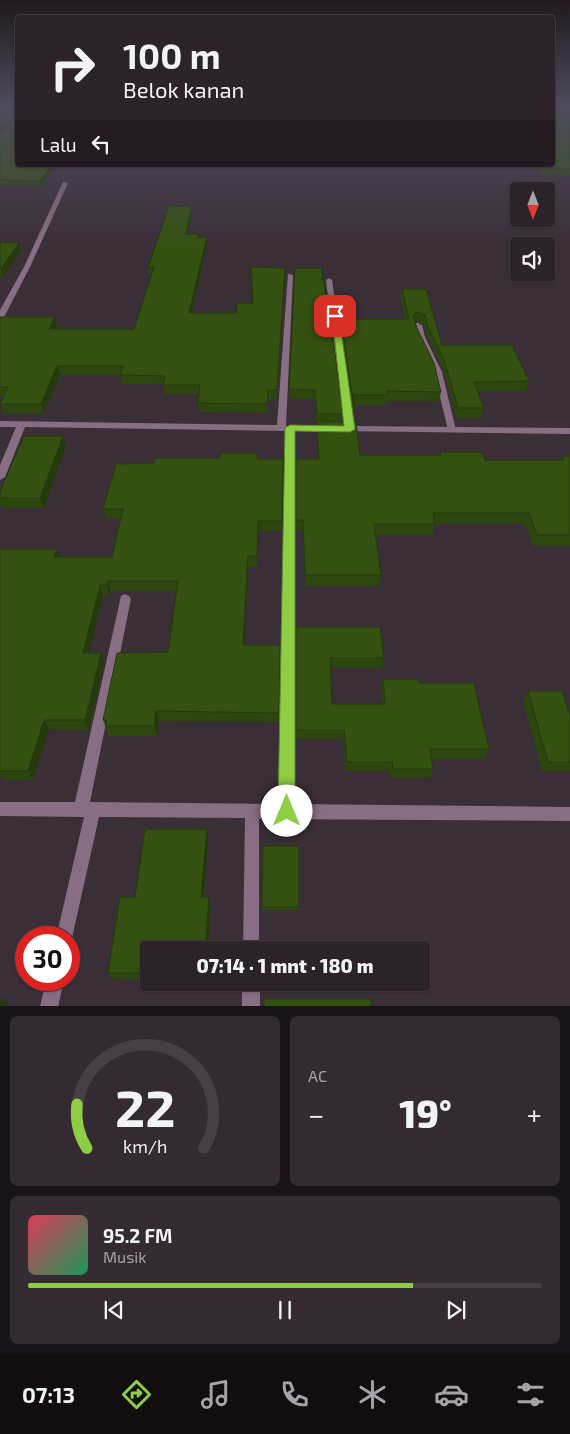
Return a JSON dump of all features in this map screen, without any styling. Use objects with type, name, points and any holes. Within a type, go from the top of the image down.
[{"type":"street","points":[[0,318],[27,267],[65,183]]},
{"type":"street","points":[[287,811],[285,428],[290,275]]},
{"type":"street","points":[[329,280],[350,429]]},
{"type":"street","points":[[418,325],[421,337],[438,372],[452,430]]},
{"type":"street","points":[[0,424],[570,431]]},
{"type":"street","points":[[0,477],[21,425]]},
{"type":"street","points":[[66,926],[125,599]]},
{"type":"street","points":[[0,809],[570,814]]},
{"type":"street","points":[[252,811],[252,941]]},
{"type":"street","points":[[49,1006],[52,991]]},
{"type":"street","points":[[251,991],[251,1006]]},
{"type":"building","points":[[0,152],[15,152],[15,167],[50,167],[40,181],[0,180]]},
{"type":"building","points":[[555,152],[570,152],[570,169],[545,169],[544,167],[555,167]]},
{"type":"building","points":[[169,206],[191,206],[186,234],[199,234],[198,238],[207,237],[189,313],[236,313],[237,303],[253,303],[251,267],[285,268],[277,390],[268,390],[267,404],[198,403],[200,385],[163,385],[165,376],[120,375],[123,366],[57,366],[41,404],[0,404],[8,387],[0,387],[0,317],[55,317],[49,329],[134,329],[154,267],[148,267]]},
{"type":"building","points":[[0,242],[19,243],[1,269],[0,269]]},
{"type":"building","points":[[295,268],[322,268],[322,280],[324,280],[325,294],[327,294],[343,414],[317,414],[315,390],[289,389]]},
{"type":"building","points":[[402,289],[426,289],[442,345],[512,345],[529,381],[474,382],[484,408],[458,408],[445,362],[428,327],[425,315],[416,312],[413,316],[434,363],[441,392],[387,391],[387,395],[353,395],[354,406],[341,319],[409,319]]},
{"type":"building","points":[[317,421],[356,422],[360,455],[441,455],[440,452],[482,452],[485,460],[564,460],[563,456],[570,456],[570,535],[537,535],[529,513],[433,513],[435,524],[374,524],[381,575],[305,575],[303,520],[296,520],[296,459],[319,459]]},
{"type":"building","points":[[24,436],[63,436],[40,498],[0,498],[0,491]]},
{"type":"building","points":[[220,453],[258,453],[257,459],[283,459],[282,521],[258,521],[257,556],[248,556],[243,645],[280,645],[279,713],[156,711],[154,726],[106,726],[107,720],[103,720],[117,653],[168,652],[178,581],[108,581],[107,585],[100,585],[83,653],[101,653],[85,720],[44,720],[28,771],[0,771],[0,549],[57,549],[54,557],[112,557],[123,509],[103,509],[116,464],[154,463],[155,458],[220,458]]},
{"type":"building","points":[[296,627],[380,627],[384,658],[330,658],[332,704],[385,704],[383,679],[418,679],[419,683],[474,683],[489,749],[430,749],[433,769],[393,769],[392,762],[347,762],[344,730],[296,730]]},
{"type":"building","points":[[528,691],[562,691],[570,715],[570,762],[548,762]]},
{"type":"building","points":[[145,829],[207,829],[201,897],[209,897],[206,941],[140,941],[140,973],[108,973],[120,897],[135,897]]},
{"type":"building","points":[[263,846],[299,846],[299,907],[262,907]]},
{"type":"building","points":[[264,999],[371,999],[371,1006],[264,1006]]},
{"type":"route","points":[[287,811],[290,428],[350,429],[335,316]]}]
